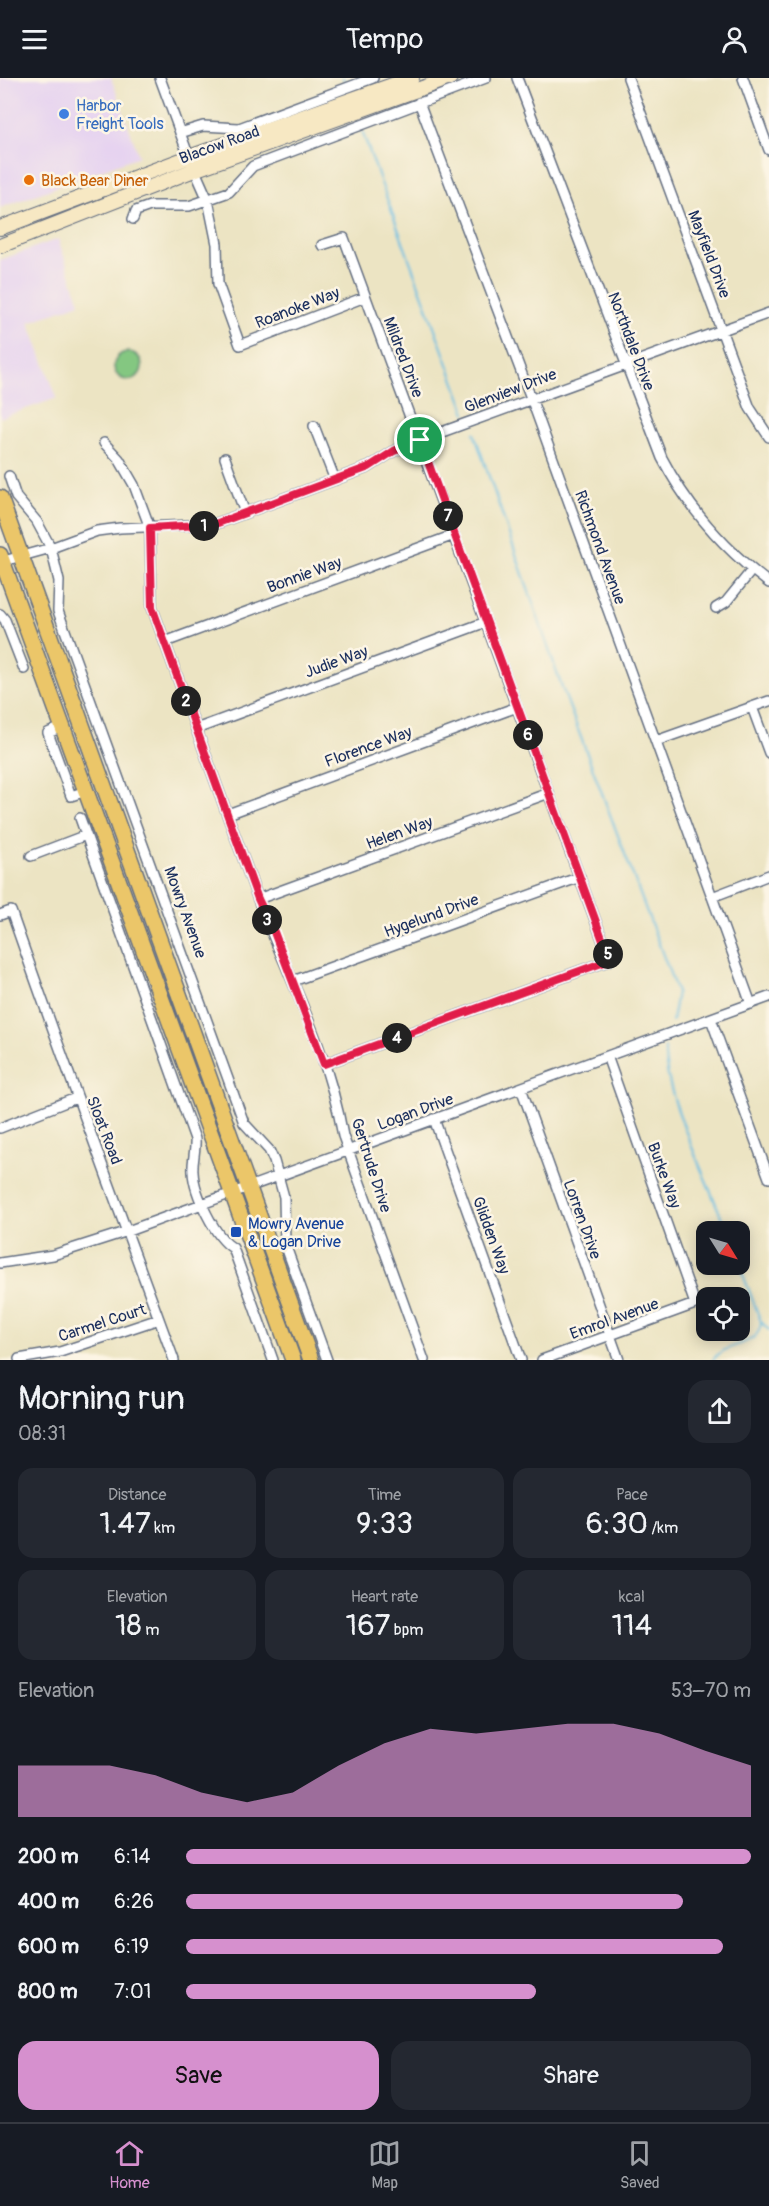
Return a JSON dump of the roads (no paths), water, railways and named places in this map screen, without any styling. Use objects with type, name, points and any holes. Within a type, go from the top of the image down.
[{"type":"main road","name":"Blacow Road","points":[[0,246],[192,164],[412,78]]},
{"type":"main road","name":"Blacow Road","points":[[0,228],[450,78]]},
{"type":"main road","name":"Mowry Avenue","points":[[0,498],[311,1360]]},
{"type":"main road","points":[[1,560],[292,1360]]},
{"type":"street","points":[[160,78],[208,200]]},
{"type":"street","name":"Blacow Road","points":[[180,133],[203,126],[239,128],[373,78]]},
{"type":"street","name":"Blacow Road","points":[[133,219],[136,211],[150,206],[175,208],[230,192],[254,166],[486,78]]},
{"type":"street","name":"Northdale Drive","points":[[517,78],[624,364],[662,458],[675,484],[719,540],[769,583]]},
{"type":"street","name":"Mayfield Drive","points":[[628,78],[750,408],[769,437]]},
{"type":"street","points":[[743,78],[769,150]]},
{"type":"street","name":"Richmond Avenue","points":[[419,102],[531,398],[751,1004]]},
{"type":"street","name":"Roanoke Way","points":[[208,200],[217,244],[218,284],[240,345],[365,297]]},
{"type":"street","name":"Mildred Drive","points":[[322,245],[344,237],[610,960],[324,1064]]},
{"type":"street","name":"Glenview Drive","points":[[1,560],[51,548],[97,531],[215,524],[369,467],[394,451],[420,440],[769,313]]},
{"type":"street","points":[[314,426],[335,480]]},
{"type":"street","name":"Gertrude Drive","points":[[104,443],[119,459],[134,486],[150,528],[152,607],[258,899],[293,981],[324,1064],[339,1107],[343,1136],[424,1360]]},
{"type":"street","points":[[225,458],[245,513]]},
{"type":"street","name":"Mowry Avenue","points":[[9,476],[16,497],[38,522],[51,548],[59,581],[58,611],[244,1123],[269,1150],[278,1176],[286,1215],[285,1244],[327,1360]]},
{"type":"street","name":"Bonnie Way","points":[[165,642],[454,535]]},
{"type":"street","points":[[716,608],[726,602],[752,570]]},
{"type":"street","points":[[0,614],[5,620],[24,669]]},
{"type":"street","name":"Judie Way","points":[[196,729],[486,622]]},
{"type":"street","points":[[656,741],[769,700]]},
{"type":"street","name":"Florence Way","points":[[228,814],[517,707]]},
{"type":"street","points":[[752,707],[769,753]]},
{"type":"street","name":"Helen Way","points":[[258,899],[549,793]]},
{"type":"street","points":[[80,818],[195,1139],[196,1154],[193,1172],[203,1203],[213,1227],[223,1242],[233,1248],[273,1360]]},
{"type":"street","points":[[31,856],[86,835]]},
{"type":"street","points":[[712,897],[769,875]]},
{"type":"street","name":"Hygelund Drive","points":[[293,981],[580,877]]},
{"type":"street","name":"Sloat Road","points":[[0,915],[11,911],[76,1098],[128,1231],[174,1360]]},
{"type":"street","name":"Logan Drive","points":[[0,1263],[52,1255],[128,1231],[769,997]]},
{"type":"street","points":[[711,1019],[769,1178]]},
{"type":"street","name":"Burke Way","points":[[607,1056],[695,1304]]},
{"type":"street","name":"Lorren Drive","points":[[521,1088],[619,1360]]},
{"type":"street","points":[[0,1128],[76,1098]]},
{"type":"street","name":"Glidden Way","points":[[434,1119],[521,1360]]},
{"type":"street","name":"Emrol Avenue","points":[[542,1360],[695,1304]]},
{"type":"street","name":"Carmel Court","points":[[19,1359],[60,1352],[159,1319]]},
{"type":"waterway","points":[[362,131],[466,413]]},
{"type":"waterway","points":[[474,433],[563,690],[677,992],[672,1021]]},
{"type":"waterway","points":[[665,1048],[671,1090],[723,1221]]},
{"type":"waterway","points":[[743,1275],[761,1322],[769,1330]]},
{"type":"waterway","points":[[713,1360],[726,1349],[755,1337],[761,1322]]},
{"type":"place","name":"Harbor Freight Tools","points":[[64,114]]},
{"type":"place","name":"Black Bear Diner","points":[[29,180]]},
{"type":"place","name":"Mowry Avenue & Logan Drive","points":[[236,1232]]}]
